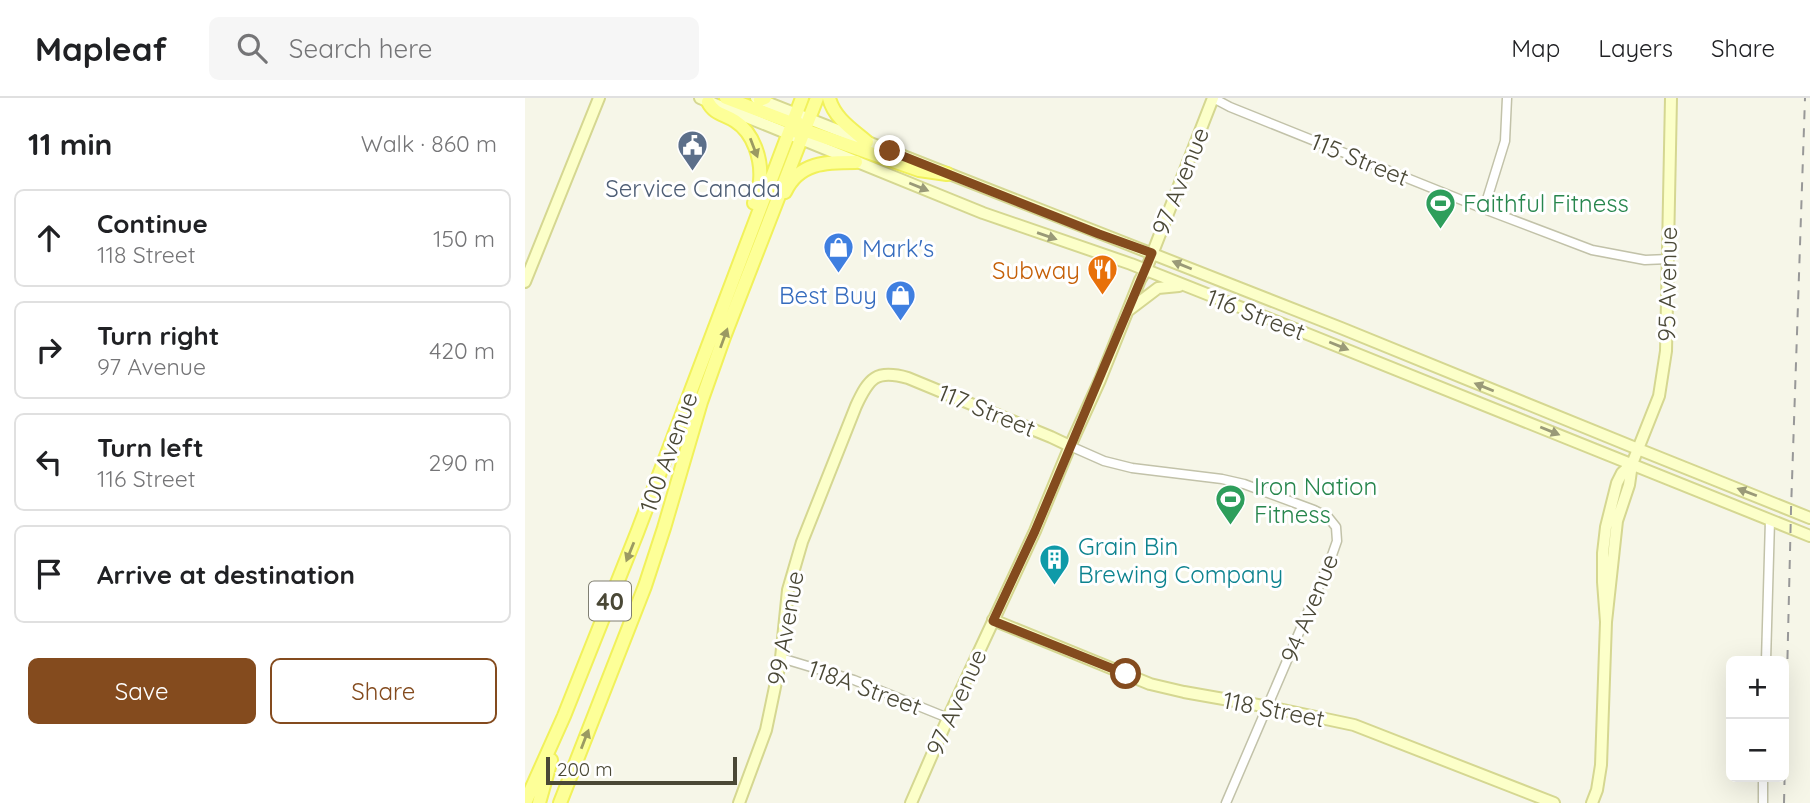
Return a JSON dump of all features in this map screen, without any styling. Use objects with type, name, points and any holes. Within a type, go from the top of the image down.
[{"type":"main road","points":[[726,98],[919,170],[947,174]]},
{"type":"main road","name":"100 Avenue","points":[[525,803],[564,716],[637,533],[802,98]]},
{"type":"main road","name":"100 Avenue","points":[[560,803],[645,586],[701,402],[817,98]]},
{"type":"main road","points":[[829,98],[842,121],[867,142]]},
{"type":"main road","points":[[704,100],[712,110],[736,121],[745,130],[757,152],[760,183],[753,204],[757,218]]},
{"type":"main road","points":[[771,213],[788,185],[800,173],[823,162],[856,162]]},
{"type":"main road","points":[[540,803],[564,716]]},
{"type":"street","points":[[525,282],[599,98]]},
{"type":"street","name":"115 Street","points":[[1213,98],[1484,209],[1592,250],[1645,260],[1668,259]]},
{"type":"street","name":"97 Avenue","points":[[911,803],[1035,531],[1100,380],[1213,98]]},
{"type":"street","points":[[1484,209],[1505,141],[1507,98]]},
{"type":"street","name":"95 Avenue","points":[[1592,803],[1601,765],[1606,622],[1617,521],[1637,449],[1659,396],[1666,351],[1671,98]]},
{"type":"street","name":"116 Street","points":[[760,99],[792,123]]},
{"type":"street","name":"116 Street","points":[[704,100],[792,123],[856,162],[983,213],[1146,270],[1810,536]]},
{"type":"street","name":"116 Street","points":[[805,129],[867,142],[1341,328],[1810,518]]},
{"type":"street","points":[[1127,311],[1159,288],[1185,286]]},
{"type":"street","name":"117 Street","points":[[873,379],[886,374],[908,378],[1051,436],[1104,461],[1132,468],[1244,484],[1314,510],[1328,517],[1336,527]]},
{"type":"street","name":"99 Avenue","points":[[739,803],[766,730],[781,658],[788,590],[801,542],[856,406],[873,379]]},
{"type":"street","points":[[1766,656],[1770,520]]},
{"type":"street","name":"94 Avenue","points":[[1226,803],[1331,558],[1337,541],[1336,527]]},
{"type":"street","name":"118 Street","points":[[993,621],[1150,684],[1355,725],[1554,803]]},
{"type":"street","name":"118A Street","points":[[781,658],[854,680],[948,718]]},
{"type":"street","points":[[1763,782],[1763,803]]},
{"type":"railway","points":[[1784,803],[1805,98]]},
{"type":"place","name":"Service Canada","points":[[693,173]]},
{"type":"place","name":"Faithful Fitness","points":[[1440,230]]},
{"type":"place","name":"Mark's","points":[[839,275]]},
{"type":"place","name":"Subway","points":[[1103,297]]},
{"type":"place","name":"Best Buy","points":[[900,322]]},
{"type":"place","name":"Iron Nation Fitness","points":[[1231,527]]},
{"type":"place","name":"Grain Bin Brewing Company","points":[[1055,587]]},
{"type":"route","points":[[890,151],[1152,253],[1035,531],[993,621],[1126,674]]}]
